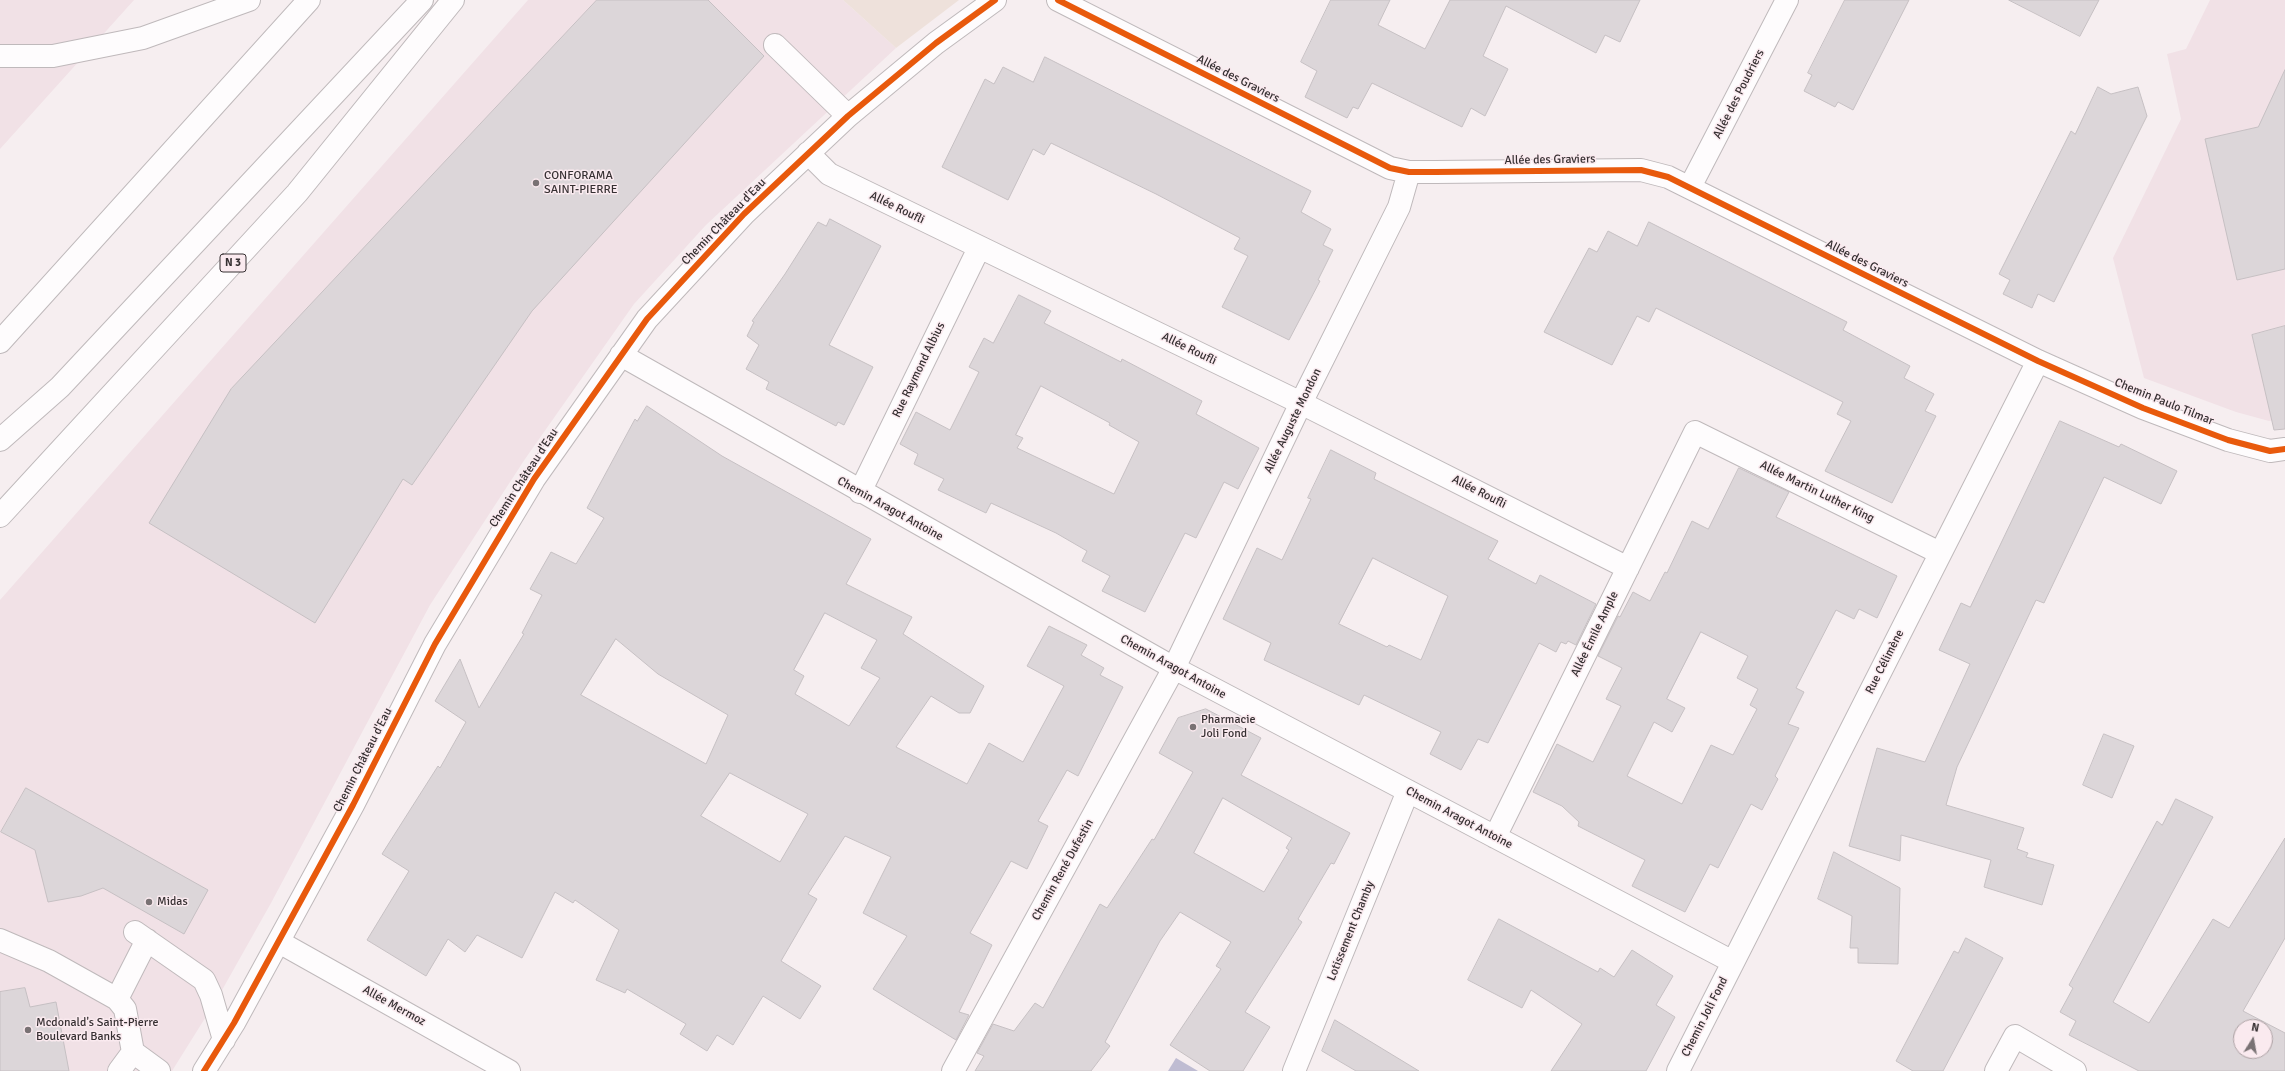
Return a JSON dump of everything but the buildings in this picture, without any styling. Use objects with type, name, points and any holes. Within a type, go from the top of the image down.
[{"type":"main road","points":[[0,56],[53,56],[142,38],[244,4],[249,0]]},
{"type":"main road","points":[[0,342],[309,0]]},
{"type":"main road","points":[[0,440],[60,387],[422,0]]},
{"type":"main road","name":"N 3","points":[[0,516],[297,193],[453,0]]},
{"type":"main road","name":"Chemin Château d'Eau","points":[[204,1071],[224,1040],[279,942],[353,805],[435,644],[534,479],[621,355],[658,307],[744,214],[848,116],[936,43],[995,0]]},
{"type":"main road","name":"Allée des Graviers","points":[[1058,0],[1390,168],[1409,172],[1641,170],[1668,177],[2038,361]]},
{"type":"main road","name":"Allée des Poudriers","points":[[1690,188],[1787,0]]},
{"type":"main road","points":[[775,45],[848,116]]},
{"type":"main road","name":"Allée Roufli","points":[[808,154],[829,174],[1301,403],[1628,568]]},
{"type":"main road","name":"Allée Auguste Mondon","points":[[1174,668],[1301,403],[1399,207],[1409,172]]},
{"type":"main road","name":"Rue Raymond Albius","points":[[860,492],[979,248]]},
{"type":"main road","name":"Chemin Aragot Antoine","points":[[621,355],[860,492],[1174,668],[1733,962]]},
{"type":"main road","name":"Chemin Paulo Tilmar","points":[[2038,361],[2143,408],[2228,440],[2270,451],[2285,449]]},
{"type":"main road","name":"Rue Célimène","points":[[1733,962],[2038,361]]},
{"type":"main road","name":"Allée Martin Luther King","points":[[1695,432],[1940,553]]},
{"type":"main road","name":"Allée Émile Ample","points":[[1495,837],[1695,432]]},
{"type":"main road","name":"Chemin René Dufestin","points":[[953,1071],[1174,668]]},
{"type":"main road","name":"Lotissement Chamby","points":[[1294,1071],[1408,791]]},
{"type":"main road","points":[[116,999],[141,936],[204,980],[211,994],[224,1040]]},
{"type":"main road","points":[[0,940],[49,961],[116,999],[125,1009],[133,1052],[159,1071]]},
{"type":"main road","name":"Allée Mermoz","points":[[279,942],[509,1071]]},
{"type":"main road","name":"Chemin Joli Fond","points":[[1678,1071],[1733,962]]},
{"type":"main road","points":[[1996,1071],[2015,1036],[2075,1071]]},
{"type":"main road","points":[[119,1071],[133,1052]]},
{"type":"shaded area","points":[[0,0],[134,0],[0,149]]},
{"type":"shaded area","points":[[528,0],[843,0],[896,48],[706,225],[634,304],[525,459],[430,605],[271,903],[217,999],[172,1071],[0,1071],[0,600]]},
{"type":"shaded area","points":[[843,0],[959,0],[896,48]]},
{"type":"shaded area","points":[[2210,0],[2285,0],[2285,418],[2269,421],[2236,412],[2144,378],[2113,258],[2181,119],[2167,54],[2186,49]]},
{"type":"shaded area","points":[[1176,1058],[1198,1071],[1168,1071]]},
{"type":"cycle path","points":[[204,1071],[234,1023],[353,805],[435,644],[534,479],[647,319],[744,214],[848,116],[936,43],[995,0]]},
{"type":"cycle path","points":[[1058,0],[1390,168],[1409,172],[1641,170],[1668,177],[2038,361],[2143,408],[2228,440],[2270,451],[2285,449]]},
{"type":"place","name":"CONFORAMA SAINT-PIERRE","points":[[536,183]]},
{"type":"place","name":"Pharmacie Joli Fond","points":[[1193,727]]},
{"type":"place","name":"Midas","points":[[149,902]]},
{"type":"place","name":"Mcdonald's Saint-Pierre Boulevard Banks","points":[[28,1030]]}]
